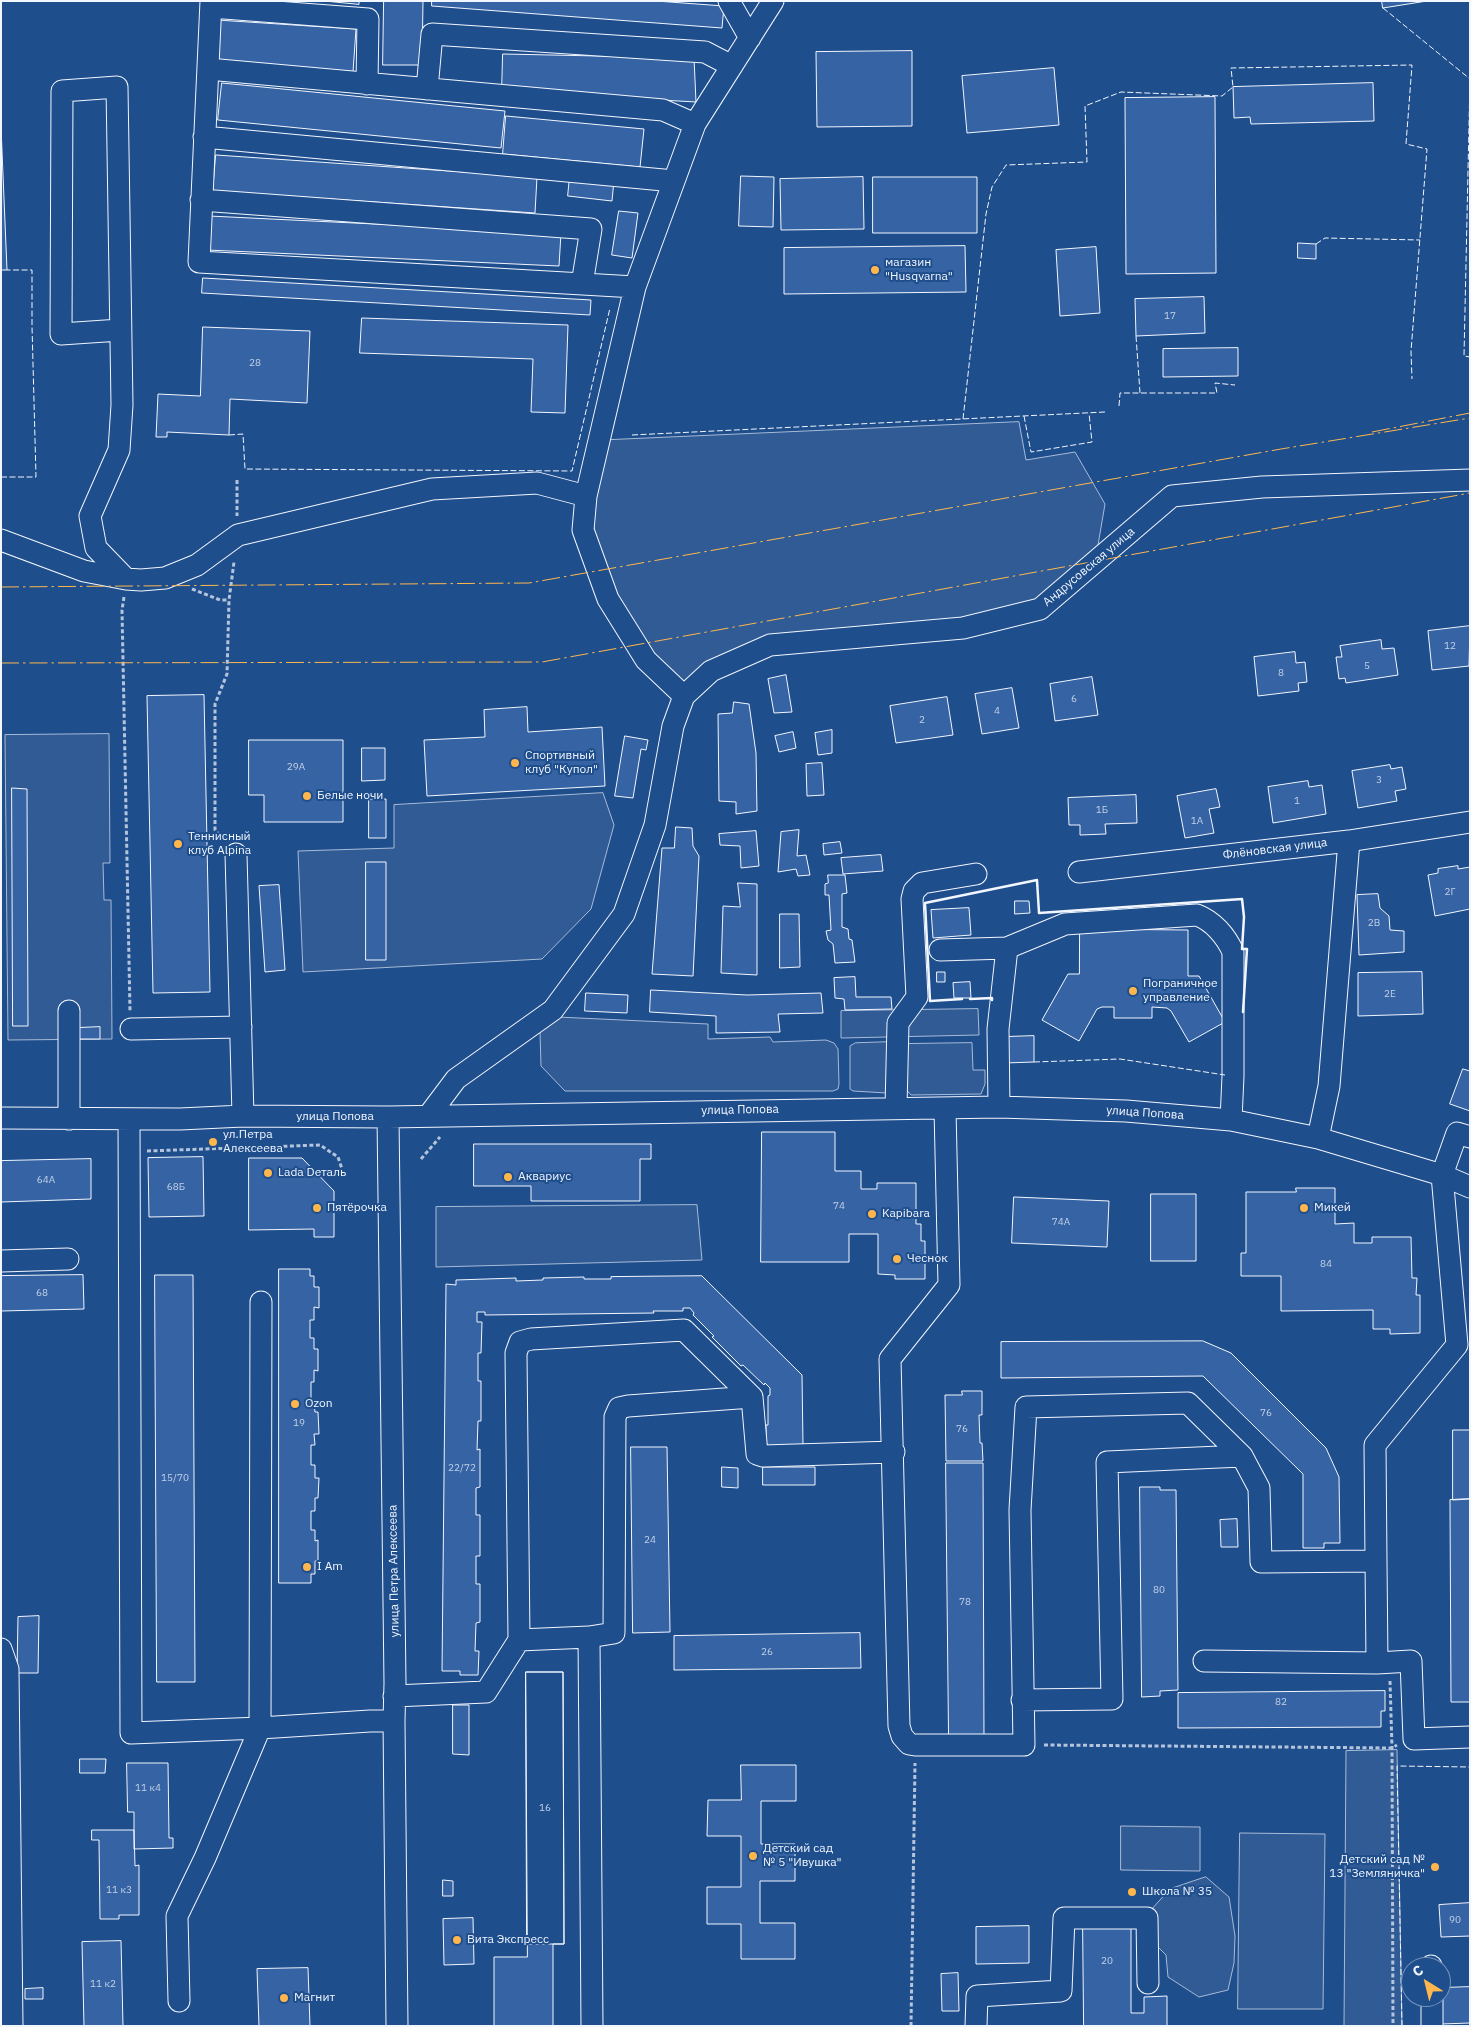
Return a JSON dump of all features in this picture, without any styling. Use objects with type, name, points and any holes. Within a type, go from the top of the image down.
[{"type":"street","points":[[729,1],[750,38]]},
{"type":"street","points":[[430,1115],[456,1079],[553,1010],[624,914],[655,825],[673,726],[684,696],[646,660],[608,599],[583,530],[586,496],[635,287],[695,124],[773,1]]},
{"type":"street","points":[[367,84],[368,10],[211,4],[199,262],[635,287]]},
{"type":"street","points":[[427,89],[432,34],[705,52],[732,66]]},
{"type":"street","points":[[208,69],[663,110],[695,124]]},
{"type":"street","points":[[120,330],[61,334],[62,91],[117,87],[122,405],[119,450],[90,516],[96,548],[126,579]]},
{"type":"street","points":[[204,137],[674,181]]},
{"type":"street","points":[[201,200],[591,229],[582,284]]},
{"type":"street","name":"Андрусовская улица","points":[[684,696],[712,671],[770,645],[963,628],[1040,609],[1172,496],[1262,487],[1470,480]]},
{"type":"street","points":[[1,540],[84,571],[141,580],[165,578],[197,565],[238,535],[432,489],[536,483],[586,496]]},
{"type":"street","name":"Флёновская улица","points":[[1079,872],[1349,841],[1470,822]]},
{"type":"street","points":[[1318,1138],[1329,1086],[1349,841]]},
{"type":"street","points":[[236,854],[243,1116]]},
{"type":"street","points":[[896,1108],[898,1023],[917,997],[912,899],[914,891],[922,884],[976,874]]},
{"type":"street","points":[[940,950],[1007,948],[1065,924],[1197,914],[1207,919],[1228,940],[1233,952],[1231,1120]]},
{"type":"street","points":[[999,1107],[998,1029],[1007,948]]},
{"type":"street","points":[[69,1011],[69,1119]]},
{"type":"street","points":[[131,1030],[241,1027]]},
{"type":"street","name":"улица Попова","points":[[1,1118],[180,1120],[243,1116],[388,1117],[999,1107],[1126,1111],[1231,1120],[1318,1138],[1442,1175],[1470,1187]]},
{"type":"street","points":[[945,1109],[949,1285],[890,1359],[894,1452],[899,1726],[902,1736],[909,1744],[1024,1745],[1020,1510],[1026,1407],[1188,1403],[1242,1456],[1259,1488],[1261,1562],[1376,1561]]},
{"type":"street","name":"улица Петра Алексеева","points":[[388,1117],[397,2026]]},
{"type":"street","points":[[129,1119],[131,1732],[394,1721]]},
{"type":"street","points":[[1383,1662],[1376,1561],[1375,1445],[1457,1345],[1442,1175],[1457,1133],[1470,1137]]},
{"type":"street","points":[[1,1260],[68,1259]]},
{"type":"street","points":[[179,2001],[176,1916],[206,1858],[260,1728],[261,1302]]},
{"type":"street","points":[[394,1696],[486,1692],[519,1640],[516,1353],[520,1342],[531,1339],[684,1330],[752,1397],[757,1454],[763,1456],[894,1452]]},
{"type":"street","points":[[519,1640],[589,1637],[614,1633],[615,1418],[619,1408],[752,1397]]},
{"type":"street","points":[[1022,1700],[1112,1699],[1107,1462],[1242,1456]]},
{"type":"street","points":[[589,1637],[592,2026]]},
{"type":"street","points":[[1,1650],[8,1670],[12,2026]]},
{"type":"street","points":[[1204,1661],[1411,1661],[1414,1738],[1470,1737]]},
{"type":"street","points":[[976,2026],[977,1996],[1061,1991],[1064,1918],[1147,1918],[1148,1983]]},
{"type":"street","points":[[1432,2007],[1432,2026]]},
{"type":"path","points":[[236,854],[216,830],[215,704],[227,674],[229,600],[238,535],[237,480]]},
{"type":"path","points":[[165,578],[220,600],[229,600]]},
{"type":"path","points":[[126,579],[122,610],[131,1030]]},
{"type":"path","points":[[129,1152],[320,1145],[338,1157],[342,1169]]},
{"type":"path","points":[[1383,1662],[1392,1748],[1393,2026]]},
{"type":"path","points":[[1024,1745],[1392,1748],[1414,1738]]},
{"type":"path","points":[[911,2026],[915,1745]]},
{"type":"shaded area","points":[[1019,422],[1026,460],[1075,452],[1105,504],[1098,545],[1037,599],[962,618],[770,635],[682,684],[651,653],[612,590],[593,526],[596,494],[610,440]]},
{"type":"shaded area","points":[[109,734],[110,863],[103,863],[104,900],[111,900],[112,1039],[8,1040],[5,735]]},
{"type":"shaded area","points":[[603,793],[614,825],[591,909],[542,959],[303,972],[298,851],[394,848],[394,805]]},
{"type":"shaded area","points":[[978,1009],[979,1035],[841,1038],[841,1011]]},
{"type":"shaded area","points":[[557,1017],[708,1024],[708,1039],[770,1037],[773,1042],[826,1040],[834,1043],[838,1049],[838,1089],[833,1091],[565,1091],[541,1066],[540,1032]]},
{"type":"shaded area","points":[[887,1042],[891,1045],[887,1093],[853,1091],[850,1089],[850,1046],[855,1043]]},
{"type":"shaded area","points":[[972,1043],[973,1070],[985,1070],[985,1084],[981,1094],[911,1095],[903,1086],[905,1044]]},
{"type":"shaded area","points":[[697,1205],[702,1260],[436,1267],[436,1207]]},
{"type":"shaded area","points":[[1397,1750],[1402,2026],[1344,2026],[1346,1751]]},
{"type":"shaded area","points":[[1121,1826],[1200,1827],[1200,1871],[1121,1870]]},
{"type":"shaded area","points":[[1240,1833],[1325,1834],[1323,2009],[1238,2009]]},
{"type":"shaded area","points":[[1206,1877],[1229,1897],[1235,1936],[1234,1963],[1228,1990],[1199,1997],[1168,1977],[1166,1955],[1150,1939],[1150,1911],[1170,1889]]},
{"type":"building","points":[[325,1],[359,1],[359,4]]},
{"type":"building","points":[[384,1],[423,1],[422,65],[383,65]]},
{"type":"building","points":[[432,1],[656,1],[724,6],[722,28],[432,6]]},
{"type":"building","points":[[1382,1],[1427,1],[1383,8]]},
{"type":"building","points":[[217,20],[356,29],[353,72],[214,62]]},
{"type":"building","points":[[912,51],[912,126],[817,127],[816,52]]},
{"type":"building","points":[[503,54],[694,58],[696,102],[502,91]]},
{"type":"building","points":[[1054,68],[1059,125],[967,133],[962,76]]},
{"type":"building","points":[[222,83],[505,111],[501,148],[218,120]]},
{"type":"building","points":[[1373,83],[1374,121],[1251,124],[1250,117],[1234,118],[1233,87]]},
{"type":"building","points":[[1215,97],[1216,273],[1126,274],[1125,98]]},
{"type":"building","points":[[506,116],[644,129],[640,167],[503,154]]},
{"type":"building","points":[[1,127],[7,270],[1,270]]},
{"type":"building","points":[[216,155],[537,177],[535,213],[213,191]]},
{"type":"building","points":[[570,176],[614,180],[612,201],[568,196]]},
{"type":"building","points":[[741,176],[774,177],[773,227],[739,226]]},
{"type":"building","points":[[863,177],[864,229],[781,230],[780,179]]},
{"type":"building","points":[[873,177],[977,177],[977,233],[873,233]]},
{"type":"building","points":[[619,211],[638,213],[632,258],[612,255]]},
{"type":"building","points":[[209,216],[561,233],[559,266],[207,250]]},
{"type":"building","points":[[1298,243],[1316,244],[1316,259],[1298,258]]},
{"type":"building","name":"магазин \"Husqvarna\"","points":[[965,246],[966,292],[784,294],[784,248]]},
{"type":"building","points":[[1096,247],[1100,313],[1060,316],[1056,250]]},
{"type":"building","points":[[203,278],[591,300],[590,315],[202,293]]},
{"type":"building","points":[[1204,297],[1205,333],[1136,336],[1135,299]]},
{"type":"building","points":[[362,318],[568,325],[565,413],[531,412],[533,359],[360,353]]},
{"type":"building","points":[[203,327],[310,331],[307,403],[230,399],[229,435],[167,432],[167,437],[156,437],[158,394],[200,396]]},
{"type":"building","points":[[1238,348],[1238,376],[1163,377],[1163,349]]},
{"type":"building","points":[[1470,626],[1469,666],[1432,670],[1428,631]]},
{"type":"building","points":[[1381,640],[1382,649],[1394,648],[1398,675],[1346,683],[1345,678],[1339,679],[1336,657],[1342,657],[1340,646]]},
{"type":"building","points":[[1295,652],[1296,663],[1305,662],[1307,682],[1298,683],[1299,691],[1258,696],[1254,657]]},
{"type":"building","points":[[786,675],[792,712],[774,713],[768,679]]},
{"type":"building","points":[[1092,677],[1098,715],[1055,721],[1050,684]]},
{"type":"building","points":[[1012,688],[1019,728],[982,734],[975,694]]},
{"type":"building","name":"Теннисный клуб Alpina","points":[[204,695],[210,992],[153,993],[147,696]]},
{"type":"building","points":[[947,697],[953,735],[896,743],[890,706]]},
{"type":"building","points":[[734,702],[749,704],[756,753],[757,811],[736,814],[736,802],[719,801],[718,714],[732,713]]},
{"type":"building","name":"Спортивный клуб \"Купол\"","points":[[527,707],[528,732],[602,727],[605,786],[427,796],[424,740],[485,737],[484,710]]},
{"type":"building","points":[[832,730],[832,753],[818,755],[815,733]]},
{"type":"building","points":[[793,732],[796,748],[779,752],[775,736]]},
{"type":"building","points":[[625,736],[648,740],[646,750],[641,749],[633,798],[615,796]]},
{"type":"building","points":[[249,740],[343,740],[343,822],[264,822],[264,795],[249,795]]},
{"type":"building","points":[[362,748],[385,748],[385,780],[362,781]]},
{"type":"building","points":[[822,763],[824,795],[807,796],[806,764]]},
{"type":"building","points":[[1390,765],[1391,769],[1402,767],[1406,789],[1395,791],[1397,801],[1358,808],[1352,771]]},
{"type":"building","points":[[1308,781],[1309,787],[1322,785],[1326,814],[1273,823],[1268,787]]},
{"type":"building","points":[[12,788],[27,789],[28,1026],[13,1026]]},
{"type":"building","points":[[1216,789],[1220,807],[1209,809],[1214,833],[1185,838],[1177,796]]},
{"type":"building","points":[[1136,795],[1137,823],[1105,824],[1106,834],[1080,835],[1080,825],[1069,825],[1068,798]]},
{"type":"building","points":[[369,799],[386,799],[386,838],[369,838]]},
{"type":"building","points":[[676,827],[692,828],[693,846],[699,856],[693,976],[652,974],[662,848],[674,848]]},
{"type":"building","points":[[799,830],[797,856],[806,855],[810,875],[798,876],[796,869],[778,872],[781,832]]},
{"type":"building","points":[[756,831],[759,866],[741,868],[740,846],[720,845],[719,834]]},
{"type":"building","points":[[840,842],[842,853],[824,855],[823,844]]},
{"type":"building","points":[[881,855],[883,871],[843,874],[841,858]]},
{"type":"building","points":[[366,862],[386,862],[386,960],[366,960]]},
{"type":"building","points":[[1458,866],[1458,869],[1470,867],[1470,909],[1435,916],[1428,875],[1438,873],[1438,869]]},
{"type":"building","points":[[828,875],[845,875],[847,893],[842,894],[842,927],[848,929],[849,939],[852,940],[855,962],[835,963],[833,944],[828,940],[826,931],[831,930],[829,895],[825,895],[825,884],[828,883]]},
{"type":"building","points":[[738,883],[757,884],[757,975],[721,973],[723,906],[740,907]]},
{"type":"building","points":[[279,885],[285,970],[265,972],[259,886]]},
{"type":"building","points":[[1378,894],[1380,908],[1389,916],[1390,930],[1404,931],[1404,952],[1359,955],[1357,895]]},
{"type":"building","points":[[1015,901],[1029,901],[1030,913],[1015,914]]},
{"type":"building","points":[[969,908],[971,935],[933,938],[931,910]]},
{"type":"building","points":[[780,914],[799,914],[800,967],[780,968]]},
{"type":"building","name":"Пограничное управление","points":[[1080,929],[1188,930],[1188,976],[1199,976],[1225,1022],[1189,1042],[1171,1011],[1167,1008],[1152,1007],[1152,1018],[1114,1018],[1114,1007],[1102,1007],[1097,1009],[1079,1041],[1042,1020],[1068,974],[1079,974]]},
{"type":"building","points":[[937,972],[945,972],[945,982],[937,982]]},
{"type":"building","points":[[1422,972],[1423,1014],[1358,1016],[1358,973]]},
{"type":"building","points":[[855,977],[856,997],[891,997],[892,1009],[845,1010],[844,999],[835,998],[834,978]]},
{"type":"building","points":[[970,982],[971,998],[954,998],[953,983]]},
{"type":"building","points":[[651,990],[747,995],[821,993],[823,1013],[778,1014],[780,1032],[716,1033],[716,1016],[650,1012]]},
{"type":"building","points":[[586,993],[628,995],[627,1013],[585,1011]]},
{"type":"building","points":[[100,1027],[100,1039],[79,1039],[78,1028]]},
{"type":"building","points":[[1034,1036],[1034,1062],[1005,1063],[1005,1037]]},
{"type":"building","points":[[1463,1069],[1470,1071],[1470,1111],[1450,1104]]},
{"type":"building","points":[[762,1132],[835,1132],[835,1171],[861,1171],[861,1189],[877,1189],[877,1183],[916,1183],[916,1224],[921,1224],[921,1241],[925,1241],[925,1279],[895,1279],[895,1275],[878,1274],[878,1234],[849,1234],[849,1262],[761,1262]]},
{"type":"building","points":[[474,1144],[651,1144],[651,1159],[640,1159],[640,1201],[531,1201],[531,1186],[474,1186]]},
{"type":"building","points":[[203,1157],[204,1216],[149,1217],[148,1158]]},
{"type":"building","points":[[249,1158],[302,1158],[334,1191],[334,1237],[314,1237],[314,1229],[249,1230]]},
{"type":"building","points":[[91,1159],[91,1199],[1,1202],[1,1161]]},
{"type":"building","points":[[1296,1188],[1335,1188],[1335,1224],[1354,1223],[1354,1243],[1372,1243],[1372,1237],[1411,1237],[1412,1278],[1417,1278],[1416,1295],[1420,1295],[1420,1333],[1390,1334],[1390,1329],[1373,1329],[1373,1310],[1281,1311],[1281,1276],[1241,1276],[1241,1253],[1246,1253],[1246,1192],[1296,1192]]},
{"type":"building","points":[[1151,1194],[1196,1194],[1196,1261],[1151,1261]]},
{"type":"building","points":[[1014,1197],[1109,1201],[1107,1247],[1012,1243]]},
{"type":"building","points":[[279,1269],[310,1269],[310,1276],[314,1276],[314,1287],[319,1287],[319,1308],[314,1307],[314,1320],[310,1320],[310,1338],[314,1338],[314,1349],[318,1349],[318,1371],[314,1370],[314,1382],[311,1382],[311,1403],[314,1403],[315,1412],[318,1412],[319,1434],[314,1434],[315,1445],[311,1445],[311,1465],[315,1465],[315,1478],[319,1478],[318,1498],[315,1498],[315,1511],[311,1511],[311,1530],[315,1530],[315,1541],[318,1540],[318,1561],[315,1561],[315,1574],[311,1574],[311,1583],[279,1583]]},
{"type":"building","points":[[83,1275],[84,1309],[1,1311],[1,1276]]},
{"type":"building","points":[[155,1275],[193,1275],[195,1682],[157,1682]]},
{"type":"building","points":[[702,1276],[802,1375],[803,1445],[766,1446],[770,1388],[765,1383],[764,1385],[743,1365],[741,1366],[712,1337],[714,1336],[693,1315],[694,1313],[690,1308],[683,1308],[683,1311],[653,1311],[654,1313],[485,1315],[485,1312],[477,1312],[477,1322],[482,1322],[481,1353],[478,1353],[478,1381],[481,1381],[481,1421],[478,1421],[477,1450],[480,1449],[480,1487],[476,1488],[476,1515],[480,1515],[480,1556],[476,1556],[476,1584],[480,1584],[480,1622],[476,1623],[475,1651],[479,1651],[478,1675],[460,1675],[460,1671],[442,1671],[446,1284],[456,1285],[456,1280],[516,1278],[516,1281],[543,1280],[543,1278],[584,1277],[584,1279],[611,1279],[611,1277]]},
{"type":"building","points":[[1203,1341],[1231,1353],[1326,1448],[1339,1477],[1340,1543],[1324,1543],[1324,1548],[1303,1548],[1303,1474],[1203,1376],[1001,1378],[1001,1342]]},
{"type":"building","points":[[962,1391],[982,1391],[982,1415],[979,1415],[983,1461],[946,1461],[945,1395],[962,1395]]},
{"type":"building","points":[[1453,1430],[1470,1430],[1470,1499],[1453,1500]]},
{"type":"building","points":[[631,1447],[667,1447],[670,1632],[633,1633]]},
{"type":"building","points":[[946,1463],[983,1463],[984,1741],[949,1741]]},
{"type":"building","points":[[722,1467],[738,1468],[738,1488],[722,1487]]},
{"type":"building","points":[[763,1467],[815,1467],[815,1485],[763,1485]]},
{"type":"building","points":[[1140,1487],[1160,1487],[1160,1490],[1176,1490],[1178,1690],[1160,1691],[1160,1696],[1142,1697]]},
{"type":"building","points":[[1470,1499],[1470,1702],[1451,1702],[1450,1500]]},
{"type":"building","points":[[1237,1519],[1238,1547],[1221,1547],[1220,1520]]},
{"type":"building","points":[[39,1616],[38,1673],[17,1673],[18,1617]]},
{"type":"building","points":[[860,1633],[861,1668],[674,1670],[674,1636]]},
{"type":"building","points":[[526,1672],[563,1672],[564,1944],[527,1944]]},
{"type":"building","points":[[526,1672],[563,1672],[564,1944],[553,1944],[553,2026],[494,2026],[494,1957],[527,1957]]},
{"type":"building","points":[[1385,1691],[1385,1711],[1381,1711],[1381,1727],[1178,1728],[1178,1693]]},
{"type":"building","points":[[453,1705],[469,1705],[469,1755],[453,1754]]},
{"type":"building","points":[[80,1759],[106,1759],[105,1773],[80,1773]]},
{"type":"building","points":[[127,1763],[168,1763],[169,1838],[173,1838],[173,1848],[134,1849],[134,1812],[128,1812]]},
{"type":"building","points":[[741,1765],[796,1765],[796,1801],[761,1801],[761,1844],[795,1844],[795,1881],[760,1881],[760,1923],[795,1923],[795,1959],[741,1959],[741,1924],[707,1924],[707,1887],[741,1887],[741,1836],[707,1836],[708,1800],[741,1800]]},
{"type":"building","points":[[92,1830],[134,1830],[135,1866],[139,1865],[139,1915],[119,1915],[119,1919],[100,1919],[99,1840],[92,1840]]},
{"type":"building","points":[[443,1880],[453,1881],[453,1896],[443,1896]]},
{"type":"building","points":[[1470,1903],[1470,1936],[1441,1937],[1439,1905]]},
{"type":"building","points":[[473,1918],[474,1964],[444,1965],[443,1919]]},
{"type":"building","points":[[1029,1926],[1029,1963],[976,1964],[976,1927]]},
{"type":"building","points":[[1083,1926],[1131,1926],[1131,2013],[1144,2013],[1144,1997],[1167,1996],[1167,2026],[1084,2026]]},
{"type":"building","points":[[121,1941],[123,2026],[84,2026],[82,1942]]},
{"type":"building","name":"Магнит","points":[[308,1968],[310,2026],[259,2026],[257,1969]]},
{"type":"building","points":[[958,1973],[959,2011],[942,2011],[941,1974]]},
{"type":"building","points":[[1470,1987],[1470,2023],[1441,2024],[1441,2007],[1451,2007],[1451,1988]]},
{"type":"building","points":[[43,1988],[43,1999],[25,1999],[25,1989]]},
{"type":"fence","points":[[1383,8],[1470,79],[1464,356],[1470,357]]},
{"type":"fence","points":[[963,419],[986,214],[992,187],[1006,165],[1087,162],[1085,106],[1121,92],[1222,96],[1233,87],[1231,68],[1412,65],[1406,144],[1427,149],[1411,351],[1412,379]]},
{"type":"fence","points":[[1316,244],[1325,238],[1420,240]]},
{"type":"fence","points":[[1,477],[36,477],[32,270],[7,270]]},
{"type":"fence","points":[[229,435],[243,434],[245,469],[572,471],[610,308]]},
{"type":"fence","points":[[1136,336],[1140,393]]},
{"type":"fence","points":[[1119,406],[1120,393],[1217,393],[1215,383],[1235,385]]},
{"type":"fence","points":[[632,435],[1105,412]]},
{"type":"fence","points":[[1024,416],[1031,452],[1092,442],[1089,413]]},
{"type":"fence","points":[[1034,1062],[1120,1059],[1225,1075]]},
{"type":"fence","points":[[1402,2026],[1397,1766],[1470,1767]]},
{"type":"wall","points":[[962,999],[930,1001],[925,903],[1037,880],[1039,913],[1242,899],[1244,917],[1242,949],[1247,949],[1243,1012]]},
{"type":"wall","points":[[970,999],[992,998],[992,1000]]},
{"type":"power","points":[[1372,432],[1470,413]]},
{"type":"power","points":[[1,587],[529,583],[1281,449],[1470,418]]},
{"type":"power","points":[[1,663],[542,662],[1470,493]]},
{"type":"place","name":"магазин \"Husqvarna\"","points":[[875,270]]},
{"type":"place","name":"Спортивный клуб \"Купол\"","points":[[515,763]]},
{"type":"place","name":"Белые ночи","points":[[307,796]]},
{"type":"place","name":"Теннисный клуб Alpina","points":[[178,844]]},
{"type":"place","name":"Пограничное управление","points":[[1133,991]]},
{"type":"place","name":"ул.Петра Алексеева","points":[[213,1142]]},
{"type":"place","name":"Lada Dеталь","points":[[268,1173]]},
{"type":"place","name":"Аквариус","points":[[508,1177]]},
{"type":"place","name":"Пятёрочка","points":[[317,1208]]},
{"type":"place","name":"Микей","points":[[1304,1208]]},
{"type":"place","name":"Kapibara","points":[[872,1214]]},
{"type":"place","name":"Чеснок","points":[[897,1259]]},
{"type":"place","name":"Ozon","points":[[295,1404]]},
{"type":"place","name":"I Am","points":[[307,1567]]},
{"type":"place","name":"Детский сад № 5 \"Ивушка\"","points":[[753,1856]]},
{"type":"place","name":"Детский сад № 13 \"Земляничка\"","points":[[1435,1867]]},
{"type":"place","name":"Школа № 35","points":[[1132,1892]]},
{"type":"place","name":"Вита Экспресс","points":[[457,1940]]},
{"type":"place","name":"Магнит","points":[[284,1998]]}]
